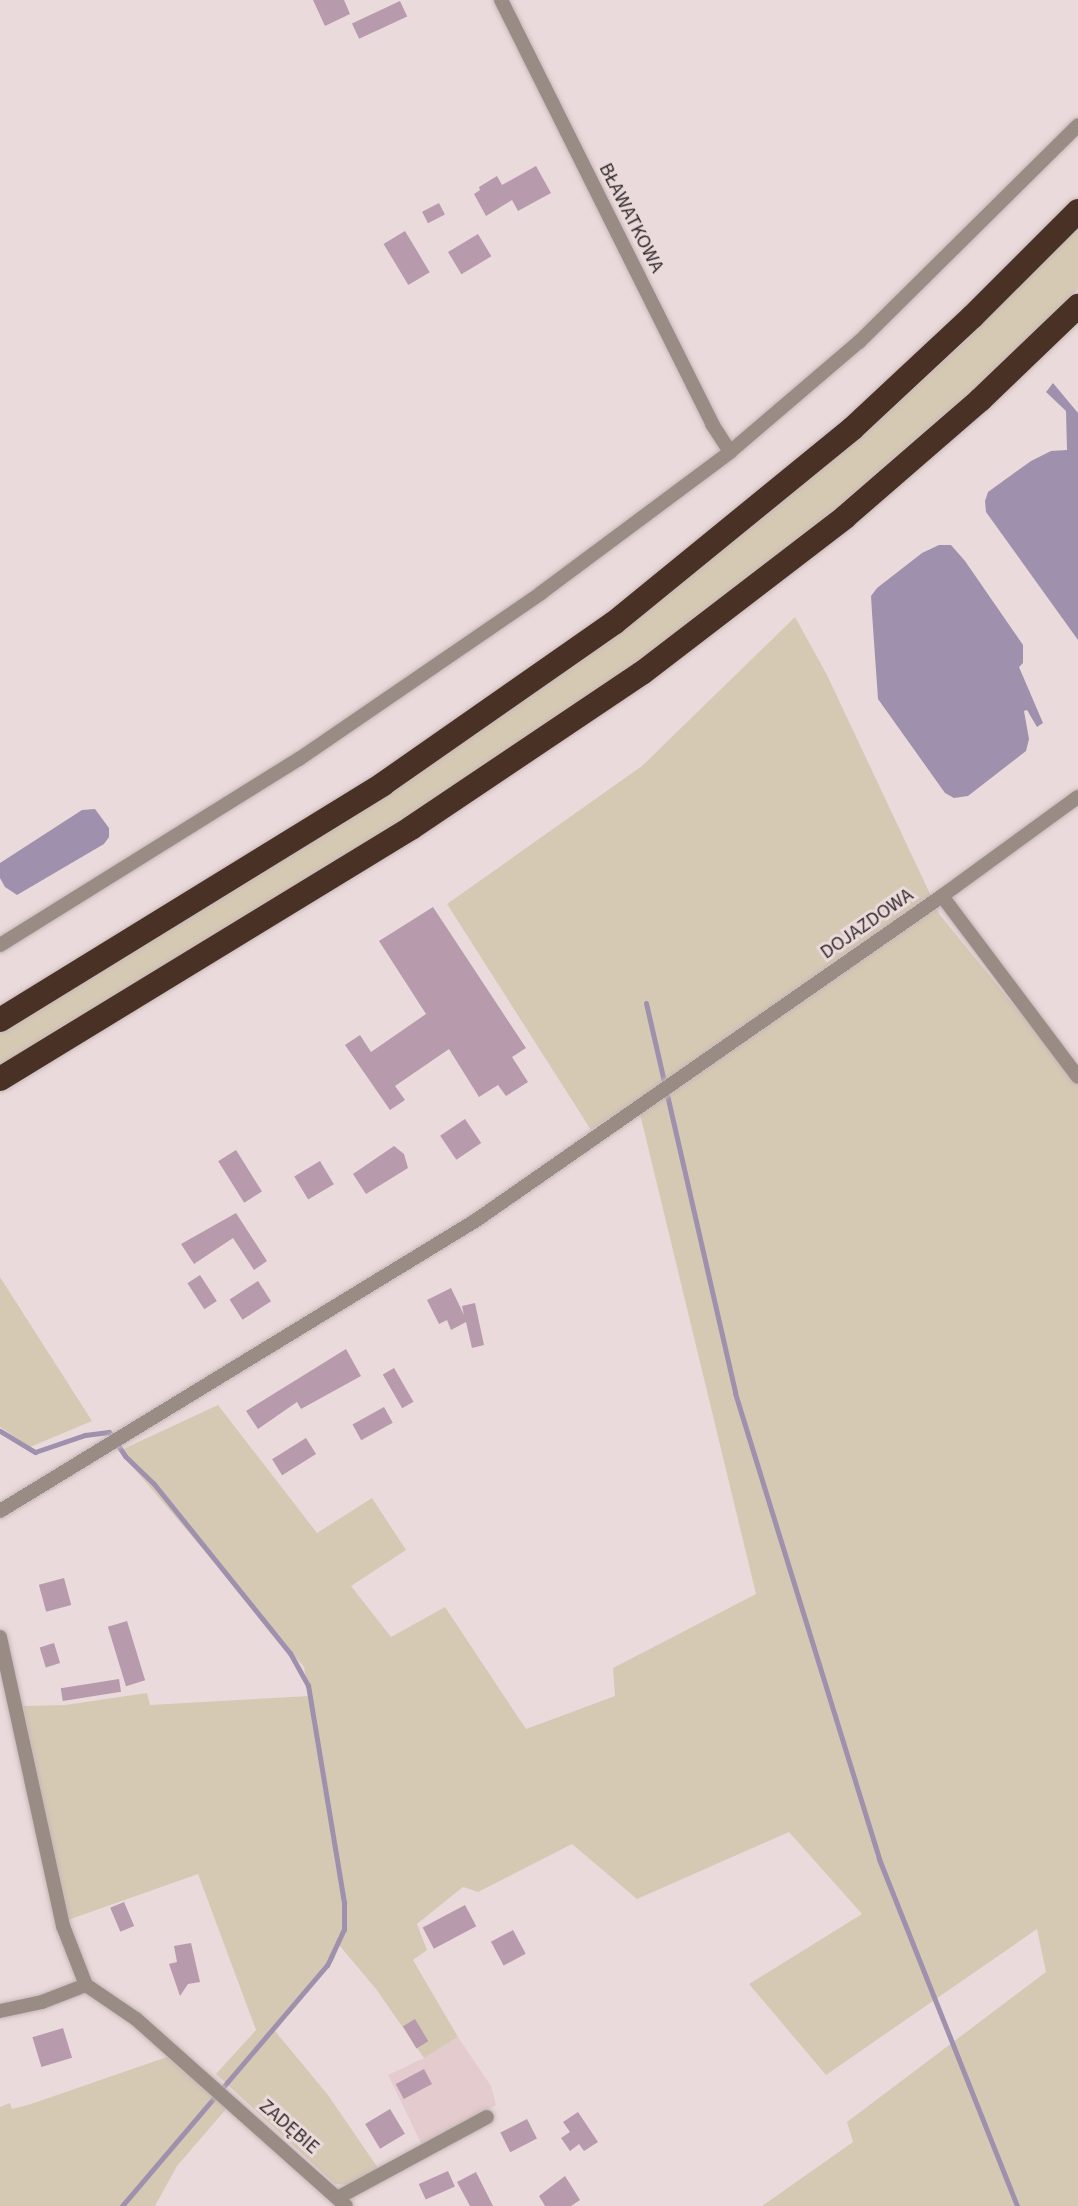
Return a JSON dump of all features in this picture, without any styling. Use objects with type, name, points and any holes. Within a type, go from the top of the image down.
[{"type":"highway","points":[[0,1020],[372,791],[614,623],[853,428],[972,317],[1078,211]]},
{"type":"highway","points":[[0,1079],[423,821],[630,682],[845,517],[980,400],[1078,306]]},
{"type":"street","name":"BŁAWATKOWA","points":[[501,0],[712,424],[730,452]]},
{"type":"street","points":[[0,945],[311,751],[541,593],[730,452],[859,342],[1078,125]]},
{"type":"street","name":"DOJAZDOWA","points":[[0,1511],[458,1232],[942,896],[1078,797]]},
{"type":"street","points":[[942,896],[1078,1077]]},
{"type":"street","points":[[0,1637],[63,1926],[86,1985],[42,2002],[0,2011]]},
{"type":"street","name":"ZADĘBIE","points":[[86,1985],[136,2019],[343,2202]]},
{"type":"street","points":[[343,2202],[487,2117]]},
{"type":"shaded area","points":[[1078,228],[1078,289],[985,379],[807,533],[593,695],[368,843],[0,1068],[0,1032],[351,815],[482,730],[660,601],[866,433],[960,346]]},
{"type":"shaded area","points":[[1053,383],[1078,413],[1078,640],[986,512],[988,492],[1031,461],[1051,451],[1067,450],[1066,411],[1046,392]]},
{"type":"shaded area","points":[[939,545],[951,545],[965,561],[1023,645],[1023,663],[1019,667],[1043,723],[1037,727],[1027,710],[1024,711],[1029,739],[1026,751],[968,796],[954,798],[945,793],[878,699],[872,613],[871,596],[877,588],[922,553]]},
{"type":"shaded area","points":[[795,617],[827,675],[940,915],[1078,1084],[1078,2206],[762,2206],[853,2142],[847,2122],[1046,1972],[1037,1929],[826,2075],[749,1984],[862,1914],[789,1832],[637,1899],[572,1844],[478,1892],[463,1887],[417,1924],[427,1950],[413,1960],[458,2037],[424,2058],[376,1989],[339,1945],[334,1960],[275,2031],[328,2095],[378,2168],[349,2185],[335,2184],[216,2074],[256,2030],[198,1874],[68,1920],[23,1706],[65,1705],[147,1693],[150,1705],[309,1696],[304,1667],[119,1451],[218,1405],[317,1533],[372,1498],[406,1550],[351,1586],[391,1637],[445,1607],[526,1729],[615,1696],[613,1668],[756,1594],[641,1118],[634,1102],[591,1130],[447,904],[642,766]]},
{"type":"shaded area","points":[[95,809],[109,828],[109,837],[104,844],[17,895],[5,887],[0,878],[0,863],[82,810]]},
{"type":"shaded area","points":[[0,1277],[92,1421],[30,1447],[0,1427]]},
{"type":"shaded area","points":[[458,2037],[491,2086],[496,2105],[423,2147],[388,2075]]},
{"type":"shaded area","points":[[167,2057],[227,2108],[177,2166],[155,2206],[0,2206],[0,2107],[10,2103],[12,2109],[31,2104]]},
{"type":"building","points":[[313,0],[344,0],[350,14],[325,26]]},
{"type":"building","points":[[400,1],[407,16],[359,39],[352,23]]},
{"type":"building","points":[[536,166],[551,193],[518,211],[512,200],[486,216],[474,194],[480,190],[479,187],[497,176],[502,185]]},
{"type":"building","points":[[439,203],[445,215],[428,223],[422,212]]},
{"type":"building","points":[[405,231],[430,272],[408,285],[384,244]]},
{"type":"building","points":[[478,234],[491,256],[461,274],[448,252]]},
{"type":"building","points":[[433,907],[526,1048],[512,1057],[528,1082],[506,1096],[498,1085],[479,1097],[449,1049],[395,1086],[405,1100],[390,1110],[345,1045],[360,1035],[371,1052],[426,1014],[379,941]]},
{"type":"building","points":[[465,1119],[481,1143],[456,1160],[440,1136]]},
{"type":"building","points":[[394,1146],[404,1154],[408,1168],[366,1194],[353,1174]]},
{"type":"building","points":[[236,1150],[262,1192],[244,1203],[218,1161]]},
{"type":"building","points":[[320,1161],[334,1184],[308,1200],[294,1176]]},
{"type":"building","points":[[236,1213],[267,1261],[254,1270],[233,1238],[194,1264],[181,1244]]},
{"type":"building","points":[[200,1275],[217,1301],[204,1309],[187,1283]]},
{"type":"building","points":[[258,1281],[271,1301],[243,1320],[229,1300]]},
{"type":"building","points":[[451,1288],[464,1315],[462,1306],[475,1303],[484,1345],[472,1348],[466,1322],[451,1330],[447,1320],[439,1324],[427,1300]]},
{"type":"building","points":[[346,1349],[361,1376],[301,1409],[297,1402],[258,1429],[246,1411]]},
{"type":"building","points":[[394,1368],[414,1402],[402,1408],[383,1374]]},
{"type":"building","points":[[384,1407],[393,1423],[361,1440],[353,1424]]},
{"type":"building","points":[[306,1438],[316,1454],[282,1475],[272,1459]]},
{"type":"building","points":[[64,1578],[71,1605],[46,1612],[39,1585]]},
{"type":"building","points":[[127,1621],[145,1680],[126,1686],[108,1627]]},
{"type":"building","points":[[54,1643],[60,1663],[46,1667],[40,1647]]},
{"type":"building","points":[[119,1679],[121,1692],[63,1701],[61,1688]]},
{"type":"building","points":[[124,1902],[134,1926],[120,1932],[110,1908]]},
{"type":"building","points":[[465,1905],[476,1926],[434,1949],[423,1928]]},
{"type":"building","points":[[513,1930],[526,1954],[504,1966],[491,1942]]},
{"type":"building","points":[[191,1943],[200,1982],[188,1984],[180,1996],[169,1964],[177,1962],[174,1946]]},
{"type":"building","points":[[415,2019],[428,2041],[416,2048],[403,2026]]},
{"type":"building","points":[[63,2028],[72,2058],[41,2067],[32,2037]]},
{"type":"building","points":[[424,2069],[432,2084],[404,2099],[396,2084]]},
{"type":"building","points":[[390,2109],[405,2134],[380,2149],[365,2124]]},
{"type":"building","points":[[578,2112],[598,2142],[584,2151],[579,2144],[570,2151],[561,2138],[570,2132],[563,2122]]},
{"type":"building","points":[[527,2119],[537,2139],[510,2152],[500,2133]]},
{"type":"building","points":[[448,2171],[455,2187],[426,2200],[419,2184]]},
{"type":"building","points":[[476,2172],[493,2206],[470,2206],[457,2182]]},
{"type":"building","points":[[565,2176],[580,2200],[571,2206],[545,2206],[539,2196]]},
{"type":"waterway","points":[[646,1003],[735,1393],[879,1859],[1017,2206]]},
{"type":"waterway","points":[[0,1431],[35,1452],[85,1435],[109,1432],[125,1456],[154,1484],[290,1653],[308,1685],[344,1903],[344,1929],[327,1965],[122,2206]]}]
